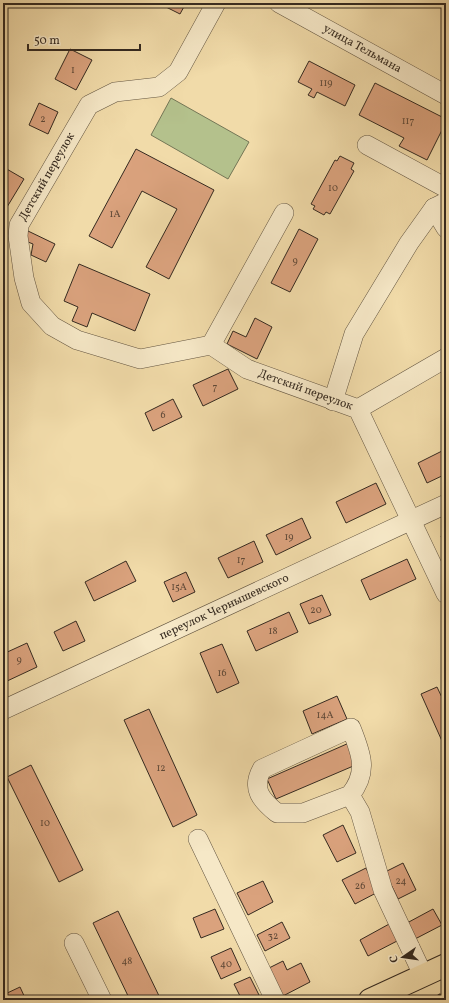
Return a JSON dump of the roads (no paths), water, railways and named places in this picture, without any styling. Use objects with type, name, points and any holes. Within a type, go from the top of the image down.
[{"type":"main road","points":[[370,1000],[446,965]]},
{"type":"street","name":"Детский переулок","points":[[216,3],[178,72],[159,87],[115,92],[89,105],[19,225],[18,236],[24,278],[31,303],[52,326],[76,340],[140,359],[210,345],[247,369],[358,410],[409,520],[446,594]]},
{"type":"street","name":"улица Тельмана","points":[[279,3],[446,95]]},
{"type":"street","points":[[367,145],[446,188]]},
{"type":"street","points":[[440,205],[446,228]]},
{"type":"street","points":[[333,401],[354,334],[409,243],[440,205]]},
{"type":"street","points":[[210,345],[284,213]]},
{"type":"street","points":[[358,410],[446,358]]},
{"type":"street","name":"переулок Чернышевского","points":[[3,710],[446,504]]},
{"type":"street","points":[[351,728],[363,762],[358,785],[350,795],[303,813],[277,813],[260,796],[257,786],[257,777],[262,769],[351,728]]},
{"type":"street","points":[[350,795],[360,812],[383,890],[423,975]]},
{"type":"street","points":[[198,839],[275,1000]]},
{"type":"street","points":[[74,943],[102,1000]]}]
